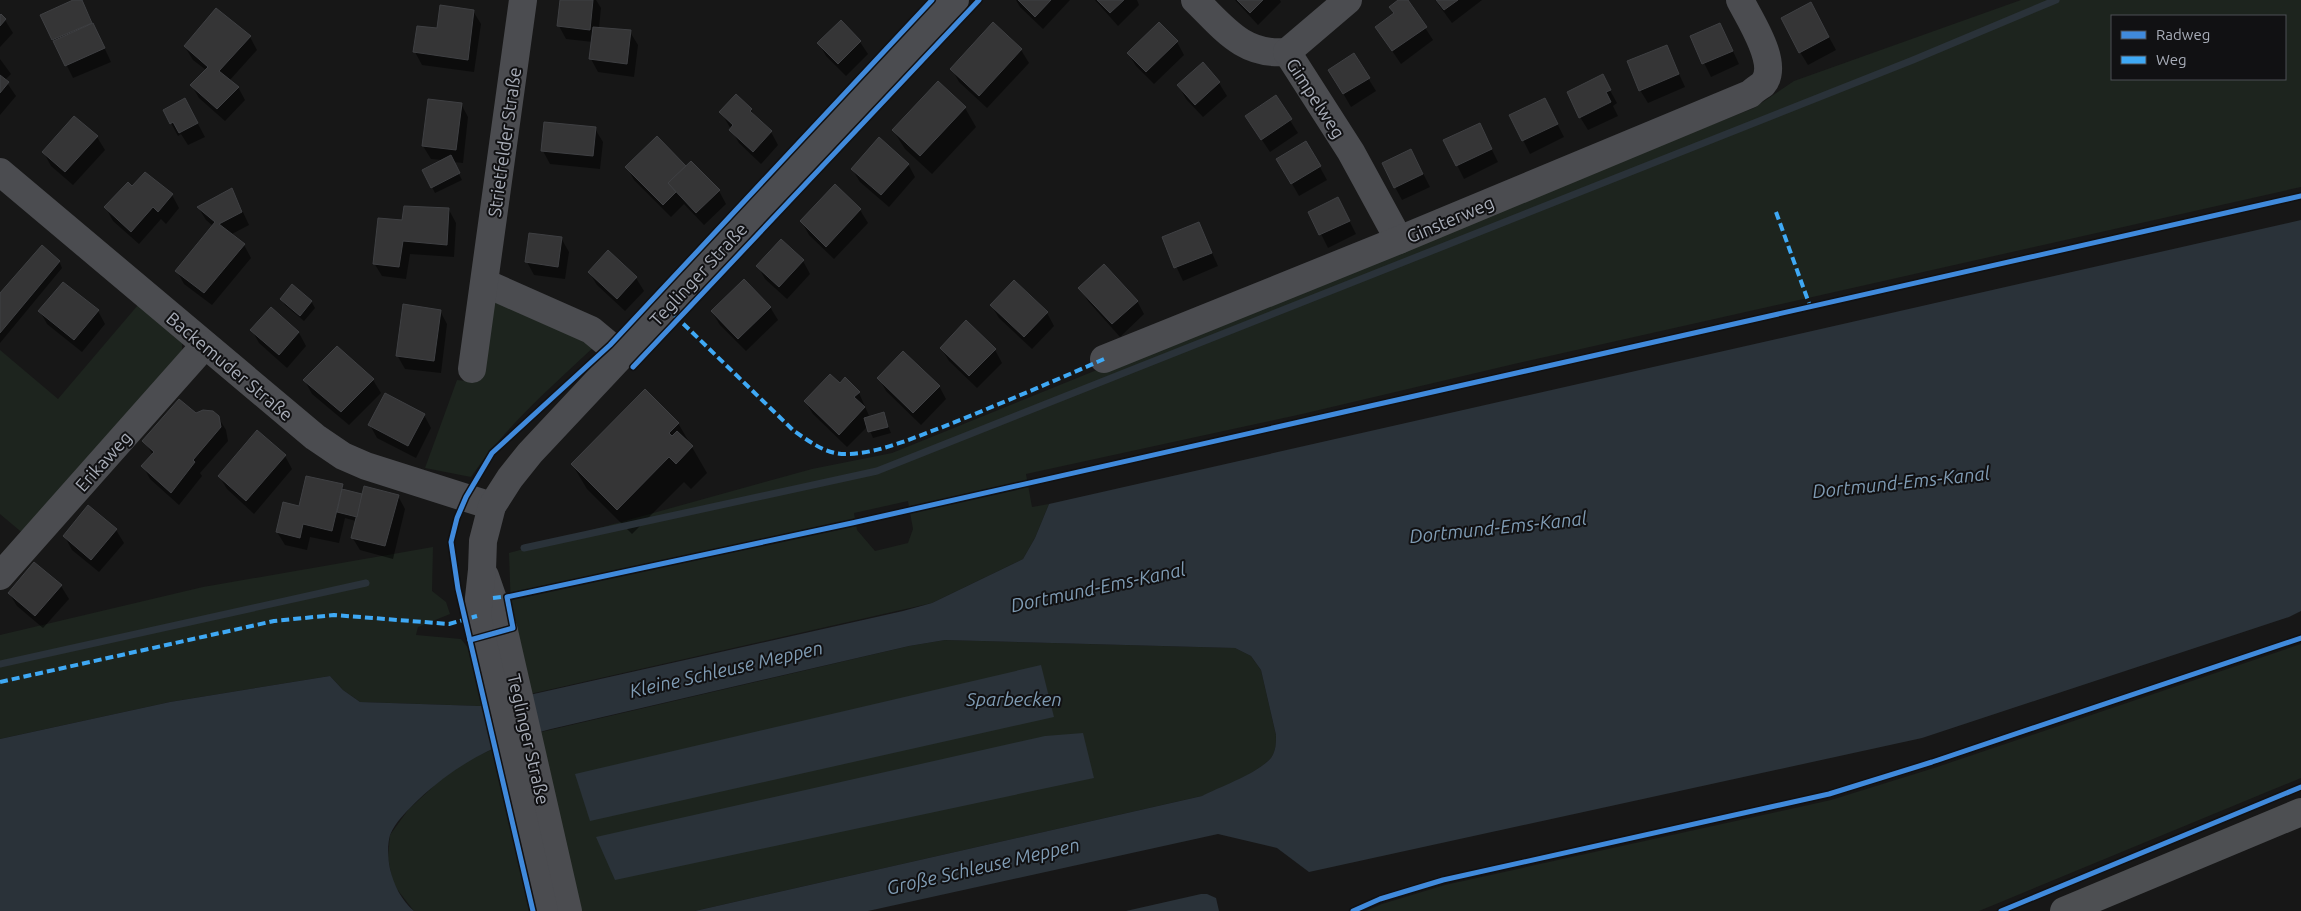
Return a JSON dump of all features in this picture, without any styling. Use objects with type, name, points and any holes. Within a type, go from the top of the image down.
[{"type":"main road","points":[[2064,911],[2301,812]]},
{"type":"street","name":"Strietfelder Straße","points":[[472,369],[523,0]]},
{"type":"street","name":"Teglinger Straße","points":[[544,911],[477,616],[483,541],[492,506],[510,478],[530,453],[955,0]]},
{"type":"street","name":"Gimpelweg","points":[[1195,0],[1236,40],[1250,48],[1270,53],[1287,52],[1351,152],[1399,240]]},
{"type":"street","points":[[1287,52],[1348,0]]},
{"type":"street","name":"Ginsterweg","points":[[1104,358],[1399,240],[1750,94],[1764,83],[1767,76],[1767,54],[1740,0]]},
{"type":"street","name":"Backemuder Straße","points":[[0,172],[315,437],[343,456],[366,466],[492,506]]},
{"type":"street","points":[[485,284],[591,330],[621,355]]},
{"type":"street","name":"Erikaweg","points":[[0,576],[205,346]]},
{"type":"street","name":"Teglinger Straße","points":[[482,570],[504,630],[568,911]]},
{"type":"shaded area","points":[[2021,0],[2301,0],[2301,187],[1514,364],[1302,414],[1026,474],[1032,507],[1049,504],[1035,538],[1023,559],[932,603],[530,694],[511,610],[509,553],[812,469],[892,453],[1408,244],[1754,108],[1794,81]],"holes":[[[908,501],[913,529],[908,543],[875,551],[857,530],[854,513]]]},
{"type":"shaded area","points":[[496,300],[598,343],[515,423],[499,440],[471,477],[425,468],[457,380],[474,382],[487,302]]},
{"type":"shaded area","points":[[138,305],[182,343],[182,356],[25,535],[0,514],[0,350],[58,399]]},
{"type":"shaded area","points":[[433,547],[432,591],[446,602],[450,614],[418,627],[416,635],[461,639],[509,699],[480,706],[360,702],[343,690],[330,676],[170,702],[0,739],[0,635],[203,587]]},
{"type":"shaded area","points":[[945,640],[1235,648],[1251,656],[1261,670],[1276,735],[1274,753],[1265,764],[1257,769],[1238,780],[1202,796],[695,911],[414,911],[393,884],[388,858],[390,835],[408,810],[438,782],[466,761],[520,737],[909,646]]},
{"type":"shaded area","points":[[2301,644],[2301,778],[1979,911],[1366,911],[1382,904],[1445,885],[1831,800],[1934,768]]},
{"type":"water","points":[[2301,220],[2301,611],[2289,617],[1922,738],[1309,872],[1277,848],[1218,834],[868,911],[695,911],[1202,796],[1257,769],[1265,764],[1274,753],[1276,735],[1261,670],[1251,656],[1235,648],[945,640],[909,646],[551,729],[514,740],[480,755],[464,764],[433,787],[418,800],[392,830],[388,844],[389,865],[396,886],[409,907],[414,911],[0,911],[0,739],[170,702],[330,676],[343,690],[360,702],[480,706],[903,611],[932,603],[1023,559],[1035,538],[1049,504]]},
{"type":"water","name":"Sparbecken","points":[[1041,665],[1054,717],[590,821],[575,774]]},
{"type":"water","name":"Sparbecken","points":[[1083,733],[1094,778],[615,880],[596,837],[1045,736]]},
{"type":"water","points":[[1207,894],[1216,898],[1219,911],[1126,911]]},
{"type":"building","points":[[73,0],[82,0],[92,23],[52,40],[40,15]]},
{"type":"building","points":[[560,0],[593,0],[590,30],[557,26]]},
{"type":"building","points":[[1018,0],[1051,0],[1035,17]]},
{"type":"building","points":[[1097,0],[1124,0],[1110,13]]},
{"type":"building","points":[[1237,0],[1263,0],[1250,13]]},
{"type":"building","points":[[1398,0],[1408,0],[1427,27],[1392,51],[1375,27],[1394,13],[1389,7]]},
{"type":"building","points":[[1436,0],[1458,0],[1444,10]]},
{"type":"building","points":[[1811,2],[1829,37],[1799,53],[1781,18]]},
{"type":"building","points":[[440,5],[474,10],[468,60],[413,52],[417,26],[437,28]]},
{"type":"building","points":[[216,8],[251,36],[219,71],[239,87],[217,109],[190,85],[208,67],[184,46]]},
{"type":"building","points":[[0,15],[6,19],[0,26]]},
{"type":"building","points":[[841,20],[861,41],[838,64],[817,43]]},
{"type":"building","points":[[993,22],[1022,49],[979,96],[950,69]]},
{"type":"building","points":[[1159,22],[1178,41],[1146,72],[1127,53]]},
{"type":"building","points":[[93,23],[105,48],[65,66],[53,41]]},
{"type":"building","points":[[1720,23],[1733,51],[1702,64],[1690,36]]},
{"type":"building","points":[[593,27],[631,30],[627,64],[589,59]]},
{"type":"building","points":[[1667,45],[1679,74],[1639,91],[1627,61]]},
{"type":"building","points":[[1354,53],[1370,78],[1343,94],[1328,70]]},
{"type":"building","points":[[1203,62],[1220,82],[1195,105],[1177,85]]},
{"type":"building","points":[[1603,74],[1611,90],[1606,92],[1611,102],[1579,118],[1567,92]]},
{"type":"building","points":[[0,75],[9,82],[0,93]]},
{"type":"building","points":[[938,81],[966,107],[920,156],[892,130]]},
{"type":"building","points":[[736,94],[752,109],[750,111],[772,131],[753,152],[729,130],[733,125],[719,112]]},
{"type":"building","points":[[1276,95],[1292,119],[1261,140],[1245,116]]},
{"type":"building","points":[[185,98],[198,123],[179,133],[173,122],[170,124],[163,110]]},
{"type":"building","points":[[1545,98],[1558,124],[1522,141],[1509,115]]},
{"type":"building","points":[[428,99],[462,103],[456,150],[422,146]]},
{"type":"building","points":[[74,116],[98,136],[65,172],[42,152]]},
{"type":"building","points":[[544,122],[596,127],[593,156],[541,151]]},
{"type":"building","points":[[1480,123],[1492,149],[1456,166],[1443,140]]},
{"type":"building","points":[[657,136],[686,166],[668,183],[676,192],[663,205],[625,167]]},
{"type":"building","points":[[879,137],[909,164],[881,195],[851,169]]},
{"type":"building","points":[[1306,141],[1321,166],[1291,184],[1276,159]]},
{"type":"building","points":[[1411,149],[1423,174],[1394,188],[1382,163]]},
{"type":"building","points":[[451,155],[460,173],[431,188],[422,170]]},
{"type":"building","points":[[691,161],[720,190],[696,213],[668,183]]},
{"type":"building","points":[[145,172],[173,194],[158,212],[153,207],[131,232],[104,207],[128,182],[132,186]]},
{"type":"building","points":[[835,184],[861,209],[826,247],[800,221]]},
{"type":"building","points":[[232,188],[242,212],[219,224],[245,244],[204,293],[175,271],[215,222],[197,207]]},
{"type":"building","points":[[1338,197],[1350,221],[1319,235],[1308,212]]},
{"type":"building","points":[[404,206],[449,208],[447,245],[403,241],[399,267],[373,264],[378,218],[402,220]]},
{"type":"building","points":[[1199,222],[1212,253],[1174,268],[1162,237]]},
{"type":"building","points":[[529,233],[562,237],[558,267],[525,262]]},
{"type":"building","points":[[781,239],[804,260],[779,287],[756,266]]},
{"type":"building","points":[[42,245],[60,261],[0,333],[0,293]]},
{"type":"building","points":[[608,250],[637,277],[617,299],[588,272]]},
{"type":"building","points":[[1104,264],[1138,301],[1112,324],[1078,288]]},
{"type":"building","points":[[744,279],[771,307],[738,339],[711,311]]},
{"type":"building","points":[[1014,280],[1048,312],[1024,337],[990,305]]},
{"type":"building","points":[[63,282],[99,310],[74,340],[38,311]]},
{"type":"building","points":[[292,284],[312,301],[300,316],[280,299]]},
{"type":"building","points":[[403,304],[441,310],[434,361],[396,356]]},
{"type":"building","points":[[271,307],[299,332],[279,355],[250,330]]},
{"type":"building","points":[[966,320],[996,349],[969,376],[940,348]]},
{"type":"building","points":[[337,346],[374,379],[341,412],[303,380]]},
{"type":"building","points":[[903,351],[940,386],[913,413],[877,378]]},
{"type":"building","points":[[830,374],[840,383],[845,377],[860,392],[854,397],[865,407],[839,435],[804,401]]},
{"type":"building","points":[[645,389],[679,423],[669,433],[672,436],[677,431],[693,446],[676,464],[669,457],[617,510],[571,464]]},
{"type":"building","points":[[385,393],[425,414],[408,446],[368,425]]},
{"type":"building","points":[[179,399],[196,413],[203,410],[213,411],[219,416],[221,427],[193,460],[195,462],[171,493],[141,466],[154,452],[142,441]]},
{"type":"building","points":[[884,412],[888,427],[868,432],[864,418]]},
{"type":"building","points":[[257,430],[286,455],[246,501],[218,476]]},
{"type":"building","points":[[306,476],[343,484],[332,531],[303,524],[300,538],[276,532],[283,502],[299,506]]},
{"type":"building","points":[[364,486],[399,495],[385,546],[351,538]]},
{"type":"building","points":[[342,489],[362,494],[357,517],[337,512]]},
{"type":"building","points":[[88,505],[117,529],[91,560],[63,536]]},
{"type":"building","points":[[34,562],[62,585],[35,616],[8,593]]},
{"type":"waterway","points":[[524,548],[877,471],[1913,60],[2056,0]]},
{"type":"waterway","points":[[0,664],[366,583]]},
{"type":"marked path","points":[[1776,212],[1810,306]]},
{"type":"marked path","points":[[666,307],[794,431],[831,452],[845,454],[881,449],[905,441],[1002,403],[1104,359]]},
{"type":"marked path","points":[[493,598],[510,596]]},
{"type":"marked path","points":[[0,682],[274,621],[334,615],[449,624],[477,616]]},
{"type":"cycle path","points":[[533,911],[458,589],[451,542],[457,518],[466,497],[492,453],[610,345],[932,0]]},
{"type":"cycle path","points":[[633,367],[979,0]]},
{"type":"cycle path","points":[[470,640],[513,628],[507,597],[852,523],[2301,196]]},
{"type":"cycle path","points":[[1353,911],[1380,899],[1443,880],[1829,794],[1932,762],[2301,638]]},
{"type":"cycle path","points":[[2001,911],[2301,787]]},
{"type":"water label","name":"Dortmund-Ems-Kanal","points":[[1901,482]]},
{"type":"water label","name":"Dortmund-Ems-Kanal","points":[[1498,527]]},
{"type":"water label","name":"Dortmund-Ems-Kanal","points":[[1098,587]]},
{"type":"water label","name":"Kleine Schleuse Meppen","points":[[726,669]]},
{"type":"water label","name":"Große Schleuse Meppen","points":[[983,866]]}]
